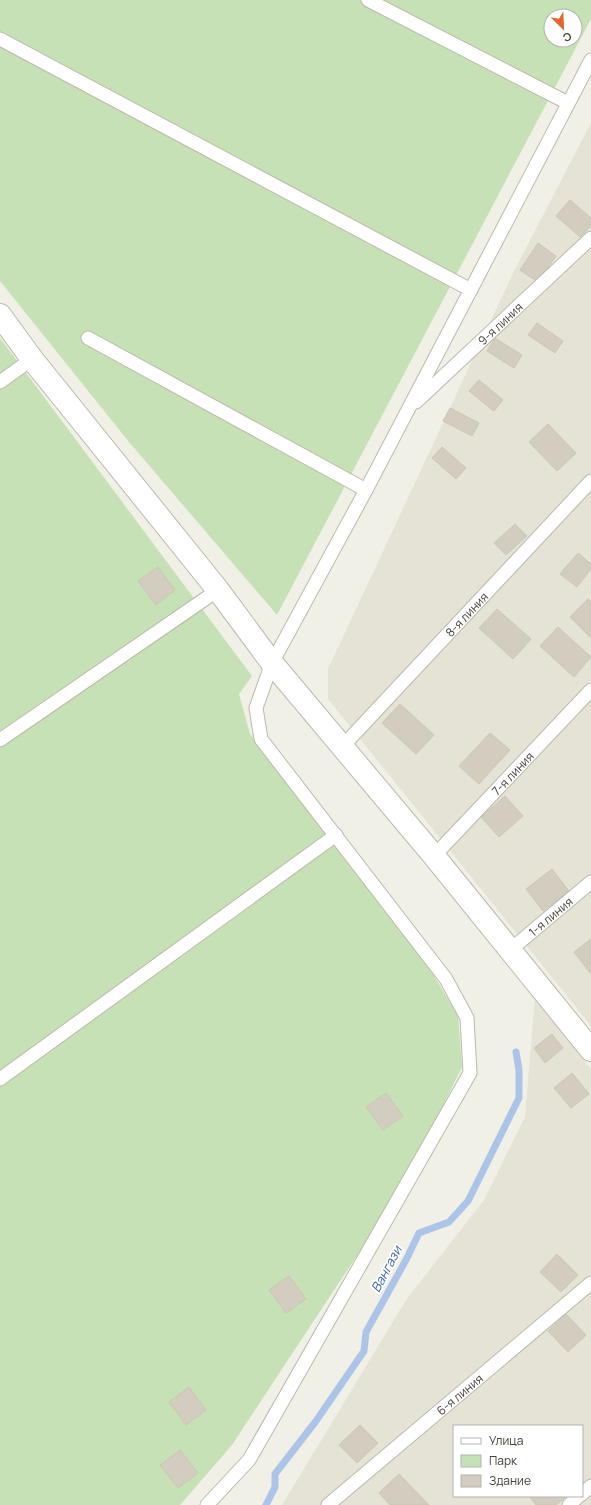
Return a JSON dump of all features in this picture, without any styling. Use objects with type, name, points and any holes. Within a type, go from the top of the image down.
[{"type":"street","points":[[0,315],[32,359],[218,590],[272,663],[434,856],[509,951],[591,1050]]},
{"type":"lane","points":[[368,0],[568,103]]},
{"type":"lane","points":[[0,39],[471,290]]},
{"type":"lane","points":[[207,1505],[249,1460],[470,1073],[467,1018],[446,979],[261,739],[256,708],[272,663],[409,409],[591,60]]},
{"type":"lane","name":"9-я линия","points":[[409,409],[591,238]]},
{"type":"lane","points":[[88,338],[366,490]]},
{"type":"lane","points":[[0,382],[32,359]]},
{"type":"lane","name":"8-я линия","points":[[342,747],[591,481]]},
{"type":"lane","points":[[0,740],[218,590]]},
{"type":"lane","name":"7-я линия","points":[[434,856],[591,690]]},
{"type":"lane","points":[[0,1079],[336,835]]},
{"type":"lane","name":"1-я линия","points":[[509,951],[591,882]]},
{"type":"lane","name":"6-я линия","points":[[328,1505],[591,1283]]},
{"type":"lane","points":[[583,1493],[591,1486]]},
{"type":"lane","points":[[568,1505],[578,1497]]},
{"type":"shaded area","points":[[591,123],[591,1026],[328,699],[328,669],[514,271]]},
{"type":"shaded area","points":[[535,997],[591,1069],[591,1505],[282,1505],[406,1300],[484,1200],[525,1117]]},
{"type":"green space","points":[[0,0],[591,0],[591,19],[583,34],[583,8],[543,8],[543,48],[576,48],[277,615],[129,442],[0,281]]},
{"type":"green space","points":[[0,338],[252,676],[239,694],[250,734],[424,959],[458,1016],[462,1067],[404,1184],[232,1445],[180,1505],[0,1505]]},
{"type":"building","points":[[570,200],[591,218],[591,226],[580,237],[556,216]]},
{"type":"building","points":[[538,243],[556,256],[538,282],[520,270]]},
{"type":"building","points":[[537,323],[563,341],[555,353],[528,335]]},
{"type":"building","points":[[495,338],[522,355],[514,368],[487,351]]},
{"type":"building","points":[[479,380],[503,400],[494,411],[469,391]]},
{"type":"building","points":[[450,408],[479,423],[472,436],[443,421]]},
{"type":"building","points":[[548,424],[576,453],[557,471],[529,442]]},
{"type":"building","points":[[442,447],[466,468],[456,479],[432,458]]},
{"type":"building","points":[[515,524],[527,536],[506,555],[494,543]]},
{"type":"building","points":[[578,553],[591,564],[591,569],[577,587],[560,574]]},
{"type":"building","points":[[158,567],[175,590],[156,605],[138,581]]},
{"type":"building","points":[[588,599],[591,601],[591,638],[570,617]]},
{"type":"building","points":[[497,609],[531,639],[513,659],[479,628]]},
{"type":"building","points":[[558,627],[591,657],[574,677],[540,646]]},
{"type":"building","points":[[400,704],[434,735],[416,754],[382,723]]},
{"type":"building","points":[[490,733],[510,750],[479,784],[459,766]]},
{"type":"building","points":[[505,796],[523,816],[499,837],[481,817]]},
{"type":"building","points":[[552,869],[569,891],[543,911],[526,889]]},
{"type":"building","points":[[591,939],[591,974],[574,952]]},
{"type":"building","points":[[552,1034],[563,1048],[545,1063],[534,1048]]},
{"type":"building","points":[[572,1073],[589,1094],[571,1108],[554,1088]]},
{"type":"building","points":[[386,1093],[403,1116],[383,1130],[366,1107]]},
{"type":"building","points":[[557,1254],[578,1275],[561,1292],[540,1272]]},
{"type":"building","points":[[289,1276],[306,1299],[286,1313],[269,1290]]},
{"type":"building","points":[[566,1314],[586,1335],[568,1352],[548,1331]]},
{"type":"building","points":[[189,1387],[206,1410],[186,1425],[169,1402]]},
{"type":"building","points":[[360,1425],[378,1443],[357,1463],[339,1445]]},
{"type":"building","points":[[180,1450],[198,1473],[178,1488],[160,1465]]},
{"type":"building","points":[[399,1474],[429,1505],[390,1505],[379,1493]]},
{"type":"building","points":[[530,1497],[566,1497],[556,1505],[536,1505]]},
{"type":"waterway","name":"Вангази","points":[[266,1505],[275,1487],[275,1474],[316,1421],[364,1351],[366,1332],[406,1260],[419,1233],[449,1222],[468,1201],[519,1098],[519,1070],[516,1052]]}]
